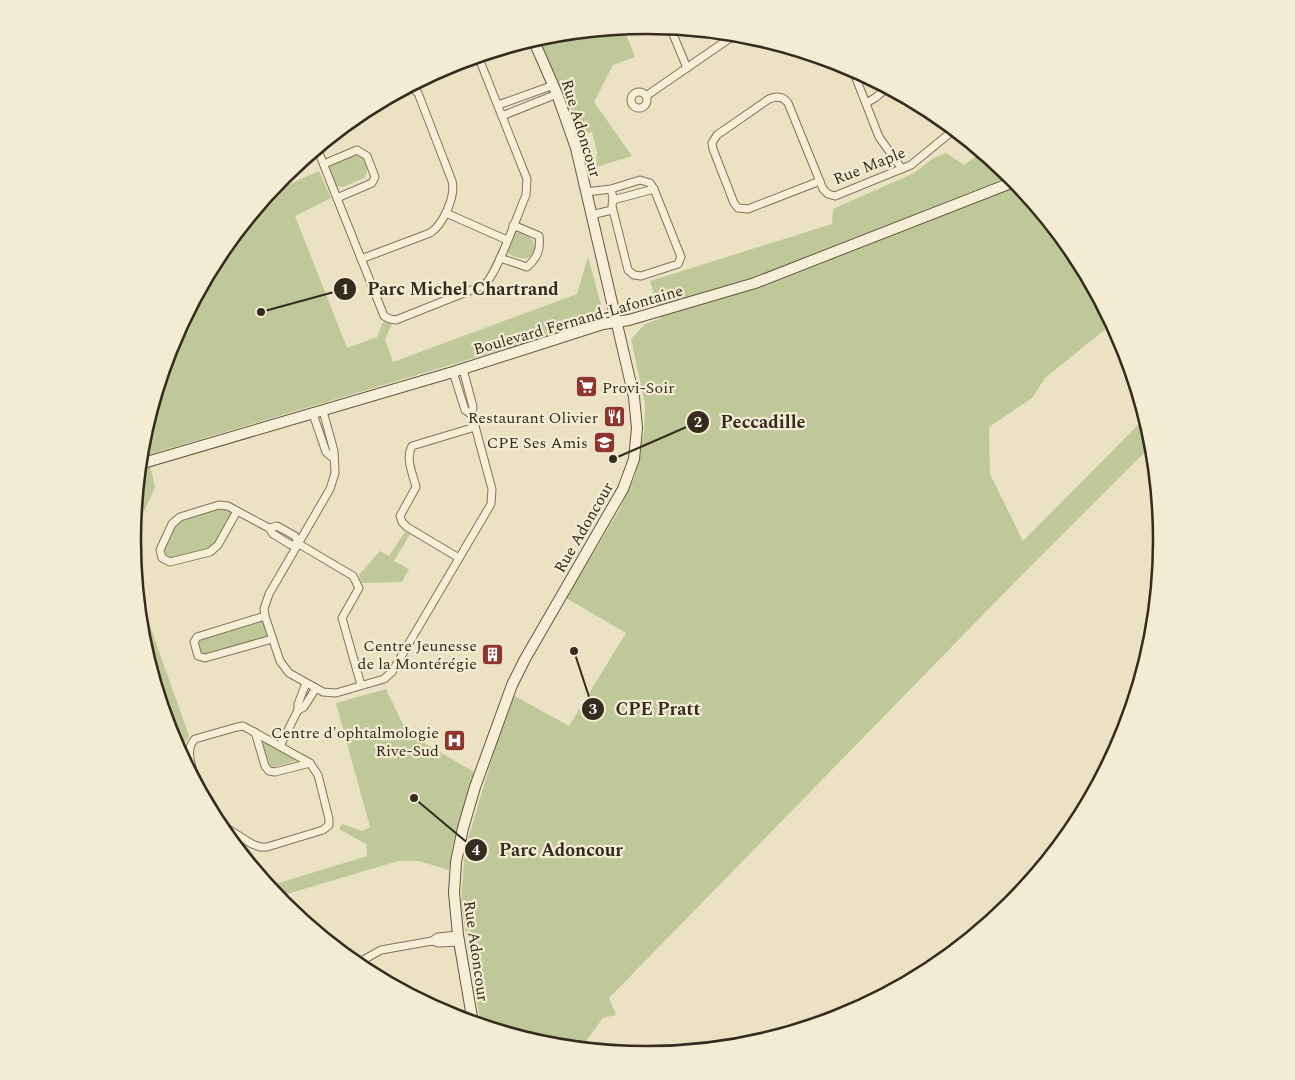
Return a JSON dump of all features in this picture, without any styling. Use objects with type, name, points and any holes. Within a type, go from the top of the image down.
[{"type":"street","points":[[673,35],[687,68]]},
{"type":"street","points":[[646,96],[727,40]]},
{"type":"street","name":"Rue Adoncour","points":[[471,1014],[458,939],[454,893],[459,847],[475,788],[512,685],[525,659],[623,489],[634,459],[637,428],[634,397],[572,136],[556,89],[536,46]]},
{"type":"street","points":[[320,154],[384,316],[396,320],[484,285],[490,278],[500,258],[528,187],[527,179],[481,63]]},
{"type":"street","points":[[856,79],[881,140],[902,169]]},
{"type":"street","points":[[498,105],[556,89]]},
{"type":"street","points":[[502,116],[556,89]]},
{"type":"street","points":[[361,259],[436,229],[446,213],[453,193],[452,180],[418,93],[415,91]]},
{"type":"street","points":[[866,103],[882,92]]},
{"type":"street","name":"Rue Maple","points":[[820,181],[748,209],[742,209],[734,203],[712,143],[717,135],[769,99],[782,98],[788,103],[826,193],[835,196],[914,163],[950,133]]},
{"type":"street","points":[[324,164],[357,150],[367,156],[375,177],[372,183],[337,198]]},
{"type":"street","points":[[586,192],[611,189],[640,180],[650,183],[681,257],[681,261],[677,265],[641,276],[629,272],[612,210],[611,189]]},
{"type":"street","name":"Boulevard Fernand-Lafontaine","points":[[148,462],[458,370],[603,324],[762,281],[1007,184]]},
{"type":"street","points":[[613,200],[654,189]]},
{"type":"street","points":[[591,215],[612,210]]},
{"type":"street","points":[[446,213],[507,240]]},
{"type":"street","points":[[500,258],[527,267],[535,260],[540,247],[539,236],[513,225]]},
{"type":"street","points":[[318,412],[326,452],[333,458],[335,473],[330,489],[269,594],[264,608],[280,661],[289,673],[324,692],[336,693],[384,679],[392,672],[492,498],[492,489],[472,415],[465,410],[458,370]]},
{"type":"street","points":[[459,558],[407,527],[402,522],[400,516],[416,487],[408,459],[412,446],[475,427]]},
{"type":"street","points":[[237,511],[218,545],[210,552],[170,562],[162,558],[160,550],[172,524],[180,517],[219,505],[228,506],[269,528],[277,526],[296,536],[299,544],[353,576],[359,588],[342,618],[361,685]]},
{"type":"street","points":[[266,616],[197,637],[194,642],[198,656],[205,658],[272,639]]},
{"type":"street","points":[[280,746],[298,710],[298,704],[306,683]]},
{"type":"street","points":[[298,710],[304,707],[316,688]]},
{"type":"street","points":[[192,761],[189,750],[190,743],[195,739],[243,726],[310,763],[318,775],[329,819],[329,825],[323,830],[267,847],[252,844],[236,834]]},
{"type":"street","points":[[255,732],[265,766],[269,771],[275,772],[310,763]]},
{"type":"street","points":[[364,960],[386,948],[458,939]]},
{"type":"green space","points":[[626,35],[635,57],[613,65],[594,102],[632,156],[596,167],[597,152],[592,132],[578,135],[539,45],[581,38]]},
{"type":"green space","points":[[946,153],[964,165],[977,156],[1028,206],[1068,259],[1086,287],[1107,328],[1045,378],[1032,398],[989,427],[990,474],[1023,541],[1140,423],[1146,451],[1013,584],[609,998],[616,1015],[603,1018],[585,1042],[549,1037],[480,1017],[461,903],[465,849],[504,718],[513,695],[569,726],[626,633],[566,598],[619,511],[635,476],[644,433],[645,404],[631,339],[645,324],[661,318],[650,281],[832,224],[833,209],[914,173],[934,158]]},
{"type":"green space","points":[[355,154],[363,158],[367,168],[366,175],[364,178],[343,187],[335,186],[328,168],[330,165]]},
{"type":"green space","points":[[319,171],[331,198],[295,216],[347,348],[377,337],[384,320],[392,324],[385,339],[393,362],[577,294],[588,257],[602,308],[601,316],[595,322],[149,455],[168,377],[193,316],[209,287],[246,232],[287,185]]},
{"type":"green space","points":[[516,232],[531,239],[534,244],[535,249],[530,257],[516,257],[509,254],[506,250],[510,236]]},
{"type":"green space","points":[[150,465],[155,487],[142,517],[142,507],[147,466]]},
{"type":"green space","points":[[219,505],[237,511],[210,552],[170,562],[160,550],[180,517]]},
{"type":"green space","points":[[405,532],[410,534],[394,561],[409,569],[402,582],[362,583],[359,575],[380,551],[389,556]]},
{"type":"green space","points":[[265,616],[272,639],[205,658],[198,656],[197,637]]},
{"type":"green space","points":[[148,621],[189,736],[184,743],[168,703],[151,639]]},
{"type":"green space","points":[[386,689],[407,733],[474,772],[453,843],[449,870],[419,861],[398,861],[286,894],[276,884],[367,856],[366,844],[339,829],[342,824],[362,831],[370,827],[336,703]]},
{"type":"green space","points":[[261,740],[298,760],[271,768]]},
{"type":"place","name":"Parc Michel Chartrand","points":[[261,312]]},
{"type":"place","name":"Provi-Soir","points":[[586,387]]},
{"type":"place","name":"Restaurant Olivier","points":[[614,417]]},
{"type":"place","name":"CPE Ses Amis","points":[[604,442]]},
{"type":"place","name":"Peccadille","points":[[613,459]]},
{"type":"place","name":"CPE Pratt","points":[[574,651]]},
{"type":"place","name":"Centre Jeunesse de la Montérégie","points":[[493,654]]},
{"type":"place","name":"Centre d'ophtalmologie Rive-Sud","points":[[455,741]]},
{"type":"place","name":"Parc Adoncour","points":[[414,798]]}]
